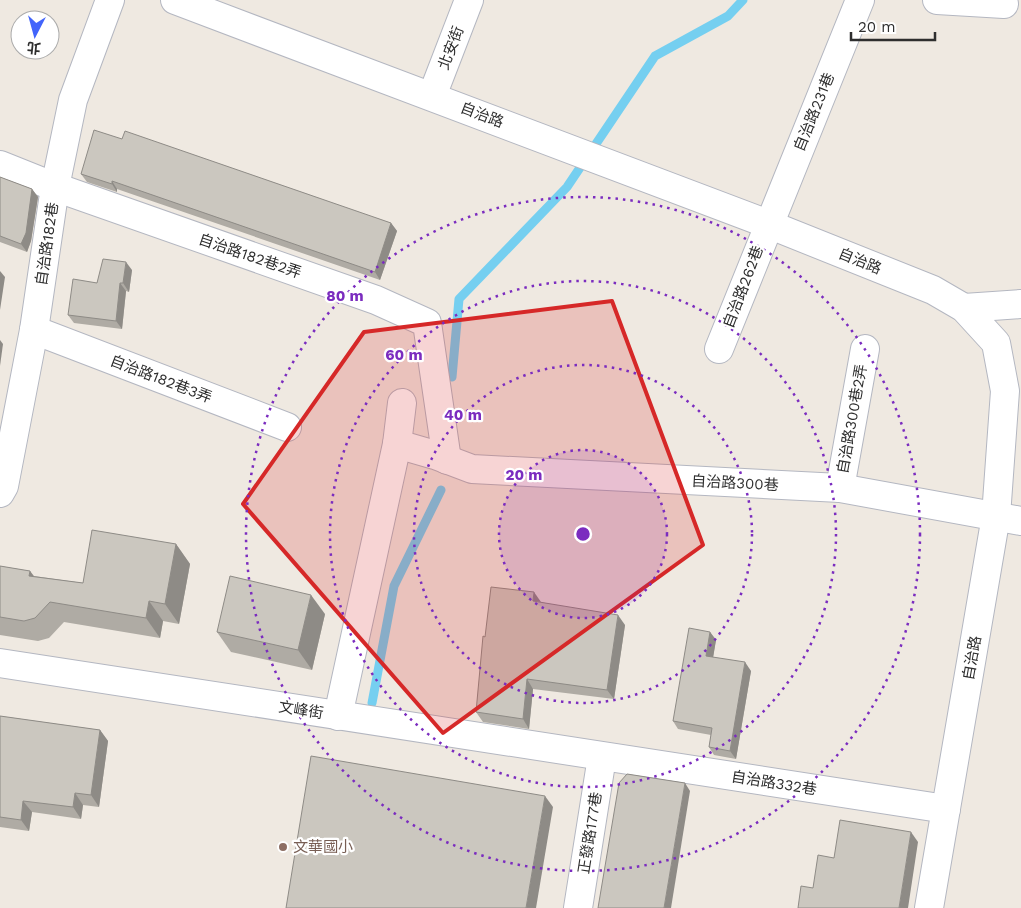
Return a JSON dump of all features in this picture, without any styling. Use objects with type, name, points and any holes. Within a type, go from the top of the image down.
[{"type":"street","name":"自治路182巷","points":[[0,493],[4,486],[34,330],[55,187],[73,100],[110,0]]},
{"type":"street","name":"北安街","points":[[432,96],[469,0]]},
{"type":"street","name":"自治路231巷","points":[[768,224],[860,0]]},
{"type":"street","points":[[937,0],[1004,4]]},
{"type":"street","name":"自治路","points":[[179,1],[768,224],[933,290],[964,308],[996,343],[1005,391],[1009,518],[946,809],[929,908]]},
{"type":"street","points":[[0,165],[55,187]]},
{"type":"street","name":"自治路182巷2弄","points":[[55,187],[376,300],[426,323],[459,465]]},
{"type":"street","name":"自治路262巷","points":[[719,349],[768,224]]},
{"type":"street","points":[[964,308],[1021,304]]},
{"type":"street","name":"自治路182巷3弄","points":[[34,330],[287,427]]},
{"type":"street","name":"自治路300巷2弄","points":[[840,488],[865,349]]},
{"type":"street","points":[[338,716],[397,444],[402,403]]},
{"type":"street","name":"自治路300巷","points":[[397,444],[459,465],[840,488],[1009,518]]},
{"type":"street","name":"文峰街","points":[[0,663],[602,757]]},
{"type":"street","name":"自治路332巷","points":[[602,757],[946,809]]},
{"type":"street","name":"正發路177巷","points":[[578,908],[602,757]]},
{"type":"highlighted area","points":[[612,301],[703,545],[443,733],[243,504],[364,332]]},
{"type":"building","points":[[94,130],[122,139],[125,131],[391,223],[375,272],[112,181],[112,184],[81,174]]},
{"type":"building","points":[[0,177],[32,189],[26,233],[21,244],[0,236]]},
{"type":"building","points":[[103,259],[126,262],[123,283],[120,283],[116,321],[68,315],[73,279],[97,283]]},
{"type":"building","points":[[92,530],[176,544],[165,604],[149,601],[146,618],[50,602],[35,618],[24,621],[0,617],[0,566],[30,571],[29,576],[83,583]]},
{"type":"building","points":[[230,576],[311,595],[298,650],[217,632]]},
{"type":"building","points":[[491,587],[534,592],[533,601],[618,615],[607,690],[527,679],[523,719],[476,712],[483,636],[485,637]]},
{"type":"building","points":[[689,628],[710,632],[706,656],[745,662],[730,751],[709,747],[712,728],[673,721]]},
{"type":"building","points":[[0,716],[100,730],[91,795],[75,793],[73,807],[23,801],[21,820],[0,817]]},
{"type":"building","points":[[311,756],[545,796],[526,908],[286,908]]},
{"type":"building","points":[[627,774],[685,783],[664,908],[598,908],[619,783]]},
{"type":"building","points":[[840,820],[911,832],[899,908],[798,908],[801,886],[813,888],[818,855],[834,858]]},
{"type":"waterway","points":[[452,377],[459,299],[567,187],[655,56],[728,16],[743,0]]},
{"type":"waterway","points":[[372,703],[394,586],[441,490]]},
{"type":"place","name":"文華國小","points":[[283,847]]}]
